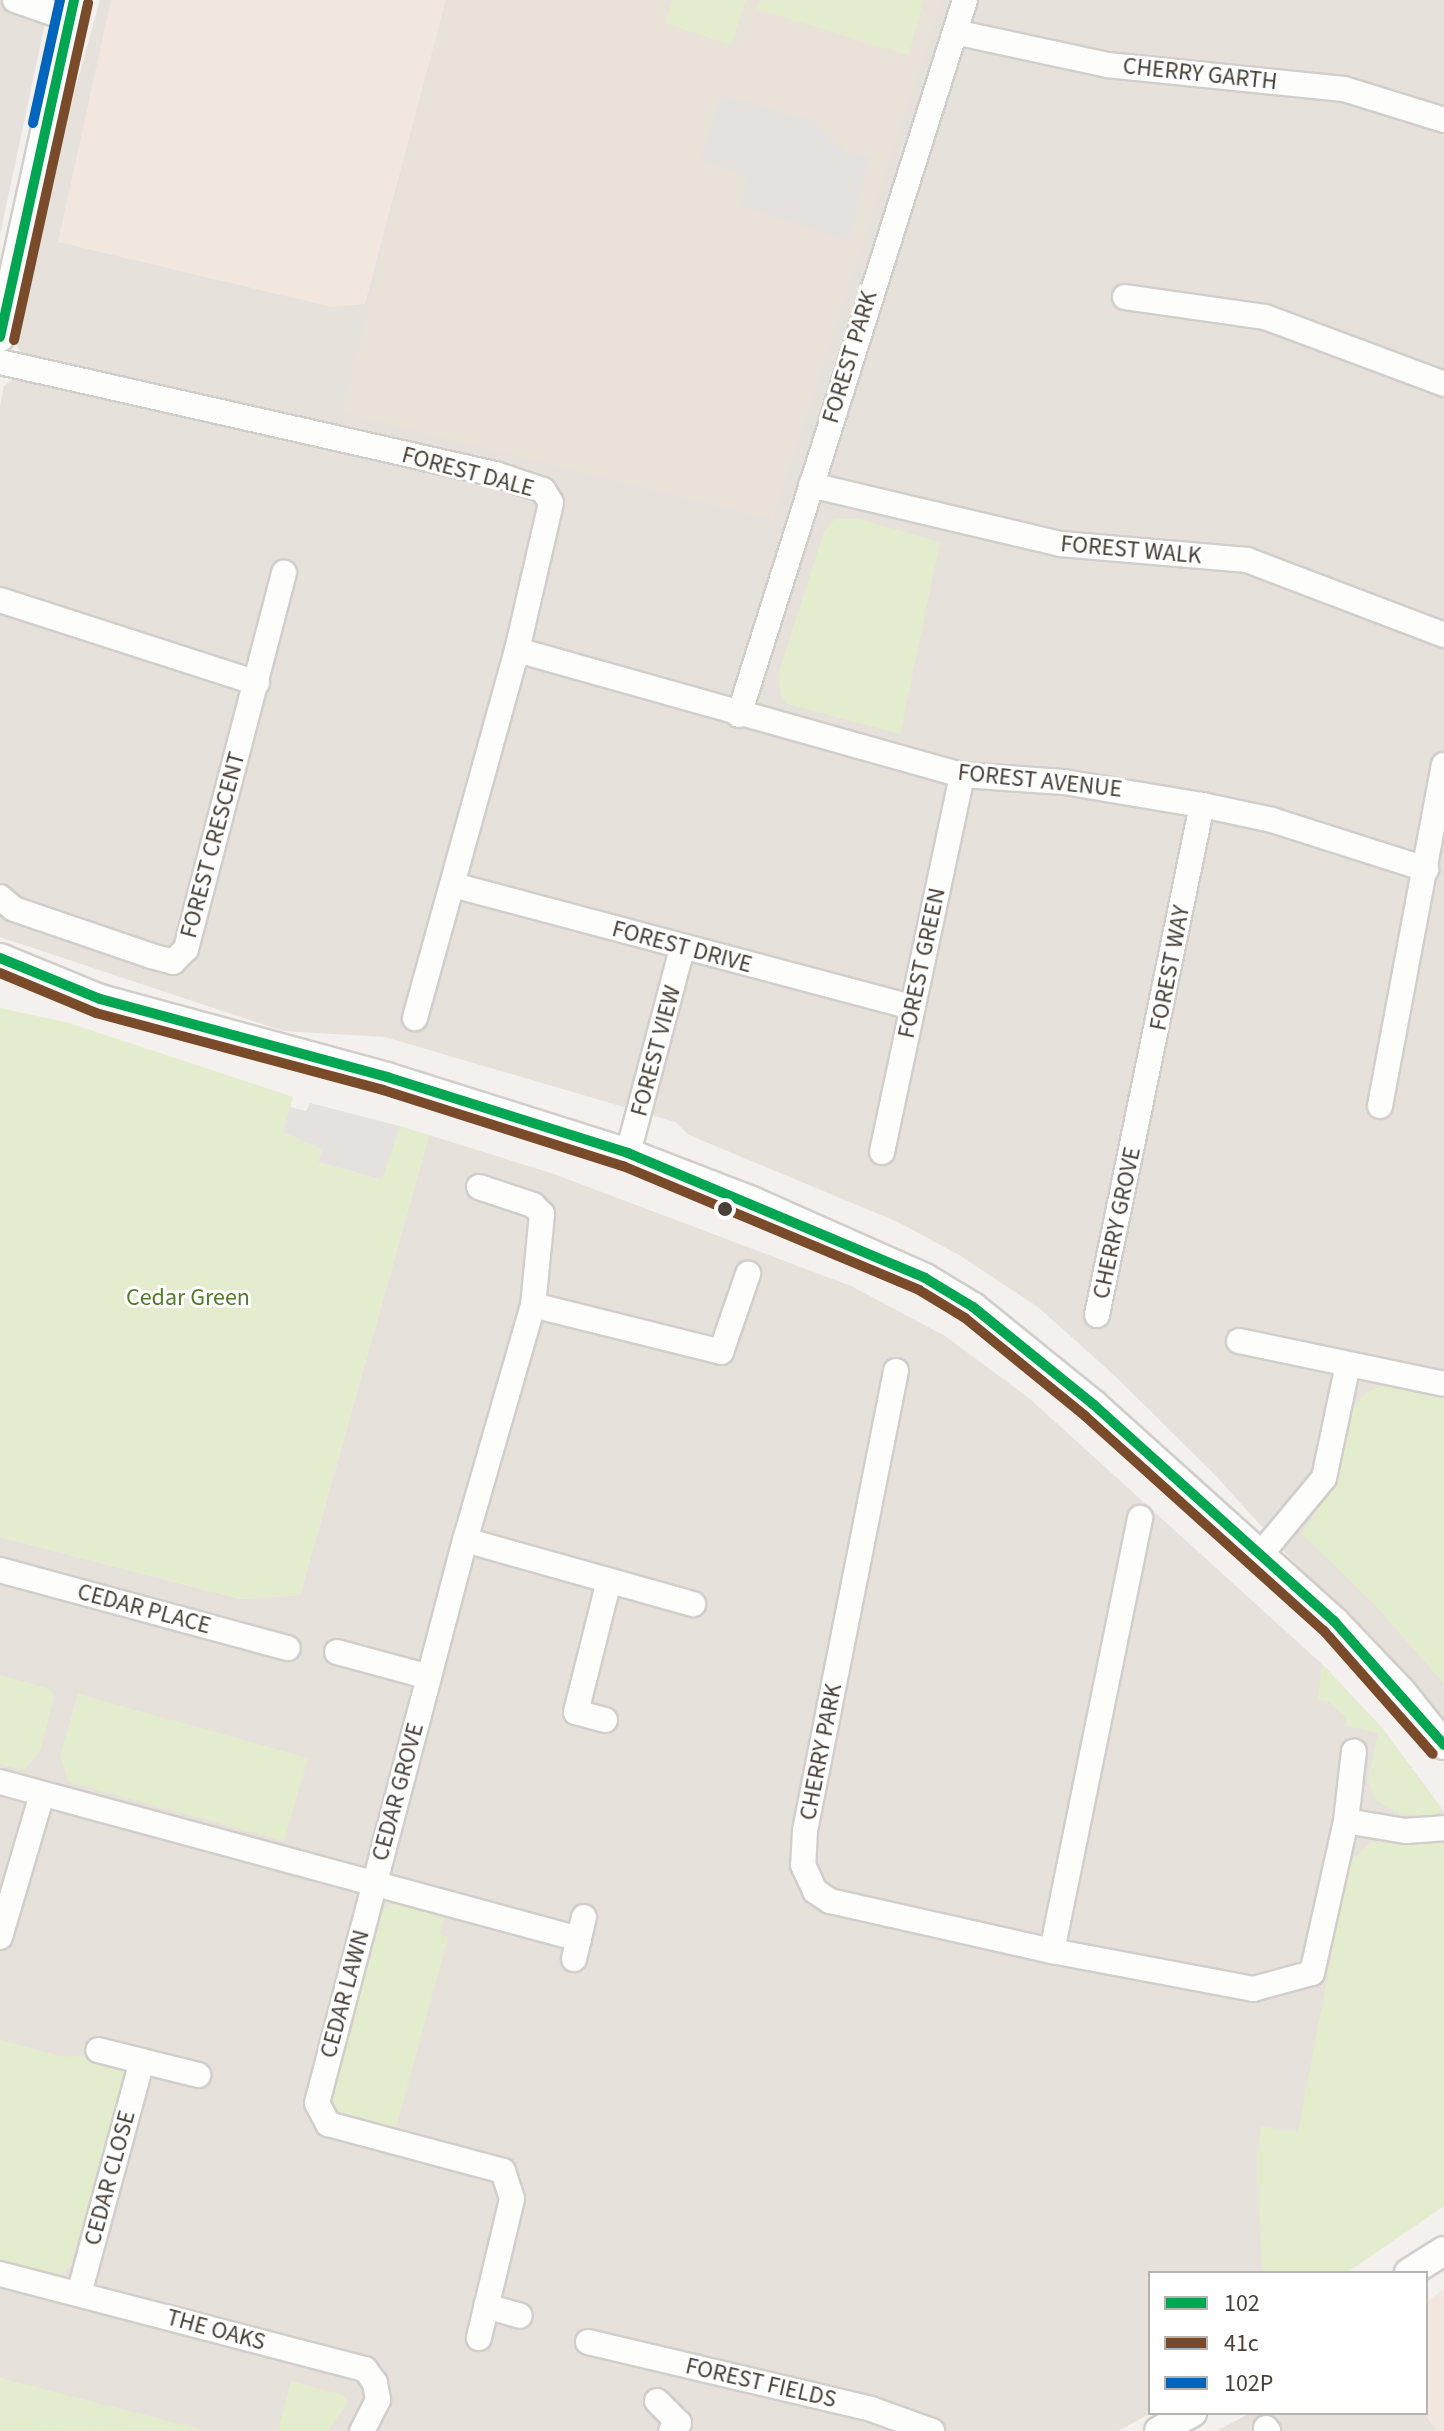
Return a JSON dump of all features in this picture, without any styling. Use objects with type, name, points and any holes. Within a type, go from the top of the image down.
[{"type":"street","points":[[0,337],[72,10],[15,0]]},
{"type":"street","name":"FOREST PARK","points":[[739,715],[920,129],[965,0]]},
{"type":"street","name":"CHERRY GARTH","points":[[955,32],[1107,65],[1344,89],[1444,120]]},
{"type":"street","points":[[1125,297],[1265,317],[1444,384]]},
{"type":"street","name":"FOREST DALE","points":[[0,362],[495,474],[543,490],[551,503],[551,519],[415,1018]]},
{"type":"street","name":"FOREST WALK","points":[[811,485],[1061,544],[1247,560],[1444,635]]},
{"type":"street","name":"FOREST CRESCENT","points":[[0,897],[14,909],[173,962],[186,949],[284,573]]},
{"type":"street","points":[[0,600],[257,683]]},
{"type":"street","name":"FOREST AVENUE","points":[[517,650],[739,715],[962,775],[1064,782],[1202,805],[1272,820],[1426,869]]},
{"type":"street","points":[[1380,1106],[1444,765]]},
{"type":"street","name":"FOREST GREEN","points":[[882,1152],[962,775]]},
{"type":"street","name":"FOREST WAY","points":[[1137,1131],[1202,805]]},
{"type":"street","name":"FOREST DRIVE","points":[[453,885],[912,1007]]},
{"type":"street","name":"FOREST VIEW","points":[[628,1153],[682,948]]},
{"type":"street","points":[[0,958],[100,999],[387,1077],[628,1153],[842,1239],[973,1307],[1070,1384],[1260,1555],[1382,1671],[1444,1745]]},
{"type":"street","name":"CHERRY GROVE","points":[[1097,1315],[1137,1131]]},
{"type":"street","name":"CEDAR GROVE","points":[[479,1187],[533,1205],[542,1214],[533,1305],[465,1540],[374,1884],[579,1938]]},
{"type":"street","points":[[533,1305],[721,1352],[748,1274]]},
{"type":"street","points":[[1239,1341],[1444,1384]]},
{"type":"street","points":[[1260,1555],[1324,1478],[1348,1364]]},
{"type":"street","name":"CHERRY PARK","points":[[896,1371],[805,1831],[803,1865],[815,1891],[830,1901],[1052,1951],[1253,1989],[1312,1973],[1346,1821],[1354,1751]]},
{"type":"street","points":[[1052,1951],[1140,1518]]},
{"type":"street","points":[[465,1540],[693,1604]]},
{"type":"street","name":"CEDAR PLACE","points":[[0,1570],[288,1648]]},
{"type":"street","points":[[605,1720],[576,1712],[609,1581]]},
{"type":"street","points":[[337,1652],[429,1677]]},
{"type":"street","points":[[0,1782],[374,1884]]},
{"type":"street","points":[[0,1937],[42,1794]]},
{"type":"street","points":[[1346,1821],[1405,1831],[1444,1828]]},
{"type":"street","name":"CEDAR LAWN","points":[[374,1884],[318,2113],[328,2124],[503,2171],[512,2199],[479,2338]]},
{"type":"street","points":[[98,2050],[198,2075]]},
{"type":"street","name":"CEDAR CLOSE","points":[[79,2294],[142,2061]]},
{"type":"street","points":[[1412,2271],[1444,2251]]},
{"type":"street","name":"THE OAKS","points":[[0,2274],[365,2369],[378,2400],[362,2431]]},
{"type":"street","points":[[486,2306],[520,2316]]},
{"type":"street","name":"FOREST FIELDS","points":[[588,2342],[871,2409],[932,2431]]},
{"type":"street","points":[[657,2401],[679,2423],[671,2431]]},
{"type":"street","points":[[1159,2431],[1188,2415]]},
{"type":"shaded area","points":[[0,0],[50,0],[0,235]]},
{"type":"shaded area","points":[[100,0],[1444,0],[1444,1728],[1216,1476],[1115,1376],[1038,1307],[959,1255],[898,1222],[689,1135],[675,1122],[385,1037],[283,1031],[0,937],[0,406],[4,386],[28,367],[15,342],[33,242]]},
{"type":"shaded area","points":[[111,0],[446,0],[365,304],[332,307],[58,242]]},
{"type":"shaded area","points":[[446,0],[942,0],[773,520],[341,413]]},
{"type":"shaded area","points":[[721,95],[813,121],[846,152],[870,157],[849,241],[741,206],[748,178],[701,160]]},
{"type":"shaded area","points":[[310,1103],[400,1126],[382,1180],[318,1162],[323,1150],[283,1132],[290,1107],[306,1111]]},
{"type":"shaded area","points":[[429,1135],[554,1174],[851,1286],[945,1336],[1030,1399],[1323,1665],[1383,1729],[1444,1812],[1444,2206],[1348,2271],[1148,2271],[1148,2415],[1118,2431],[0,2431],[0,1537],[241,1599],[300,1595]]},
{"type":"shaded area","points":[[1444,2289],[1444,2431],[1437,2431],[1425,2415],[1428,2415],[1428,2301]]},
{"type":"shaded area","points":[[1246,2415],[1425,2415],[1437,2431],[1217,2431]]},
{"type":"green space","points":[[673,0],[746,0],[731,45],[665,23]]},
{"type":"green space","points":[[760,0],[924,0],[908,55],[757,9]]},
{"type":"green space","points":[[835,519],[859,519],[940,542],[900,734],[787,704],[781,696],[778,675],[824,532]]},
{"type":"green space","name":"Cedar Green","points":[[0,1008],[69,1023],[293,1097],[283,1132],[324,1150],[318,1162],[381,1180],[400,1126],[429,1135],[300,1595],[241,1599],[0,1537]]},
{"type":"green space","points":[[1384,1385],[1444,1398],[1444,1684],[1377,1607],[1301,1533],[1333,1489],[1354,1406],[1367,1392]]},
{"type":"green space","points":[[1323,1665],[1383,1729],[1442,1809],[1436,1815],[1400,1815],[1376,1800],[1368,1780],[1378,1733],[1346,1726],[1347,1718],[1329,1702],[1317,1699]]},
{"type":"green space","points":[[0,1675],[50,1689],[54,1697],[40,1751],[24,1770],[0,1764]]},
{"type":"green space","points":[[78,1694],[308,1758],[284,1841],[69,1782],[60,1756]]},
{"type":"green space","points":[[1386,1840],[1444,1842],[1444,2206],[1349,2271],[1262,2271],[1257,2161],[1261,2126],[1298,2132],[1349,1863],[1370,1843]]},
{"type":"green space","points":[[399,1902],[445,1914],[439,1935],[448,1937],[396,2128],[339,2113],[331,2100],[382,1910]]},
{"type":"green space","points":[[0,2040],[64,2057],[88,2055],[118,2064],[125,2073],[70,2267],[58,2276],[0,2260]]},
{"type":"green space","points":[[0,2378],[204,2430],[0,2431]]},
{"type":"green space","points":[[291,2381],[343,2395],[348,2402],[328,2431],[278,2431]]},
{"type":"transit line","name":"102P","points":[[33,123],[60,0]]},
{"type":"transit line","name":"102","points":[[0,337],[74,0]]},
{"type":"transit line","name":"41c","points":[[14,340],[88,3]]},
{"type":"transit line","name":"102","points":[[0,958],[100,999],[387,1077],[628,1153],[925,1278],[973,1307],[1094,1405],[1334,1621],[1444,1745]]},
{"type":"transit line","name":"41c","points":[[0,973],[96,1013],[383,1090],[623,1166],[919,1290],[965,1318],[1085,1416],[1324,1631],[1433,1754]]}]
